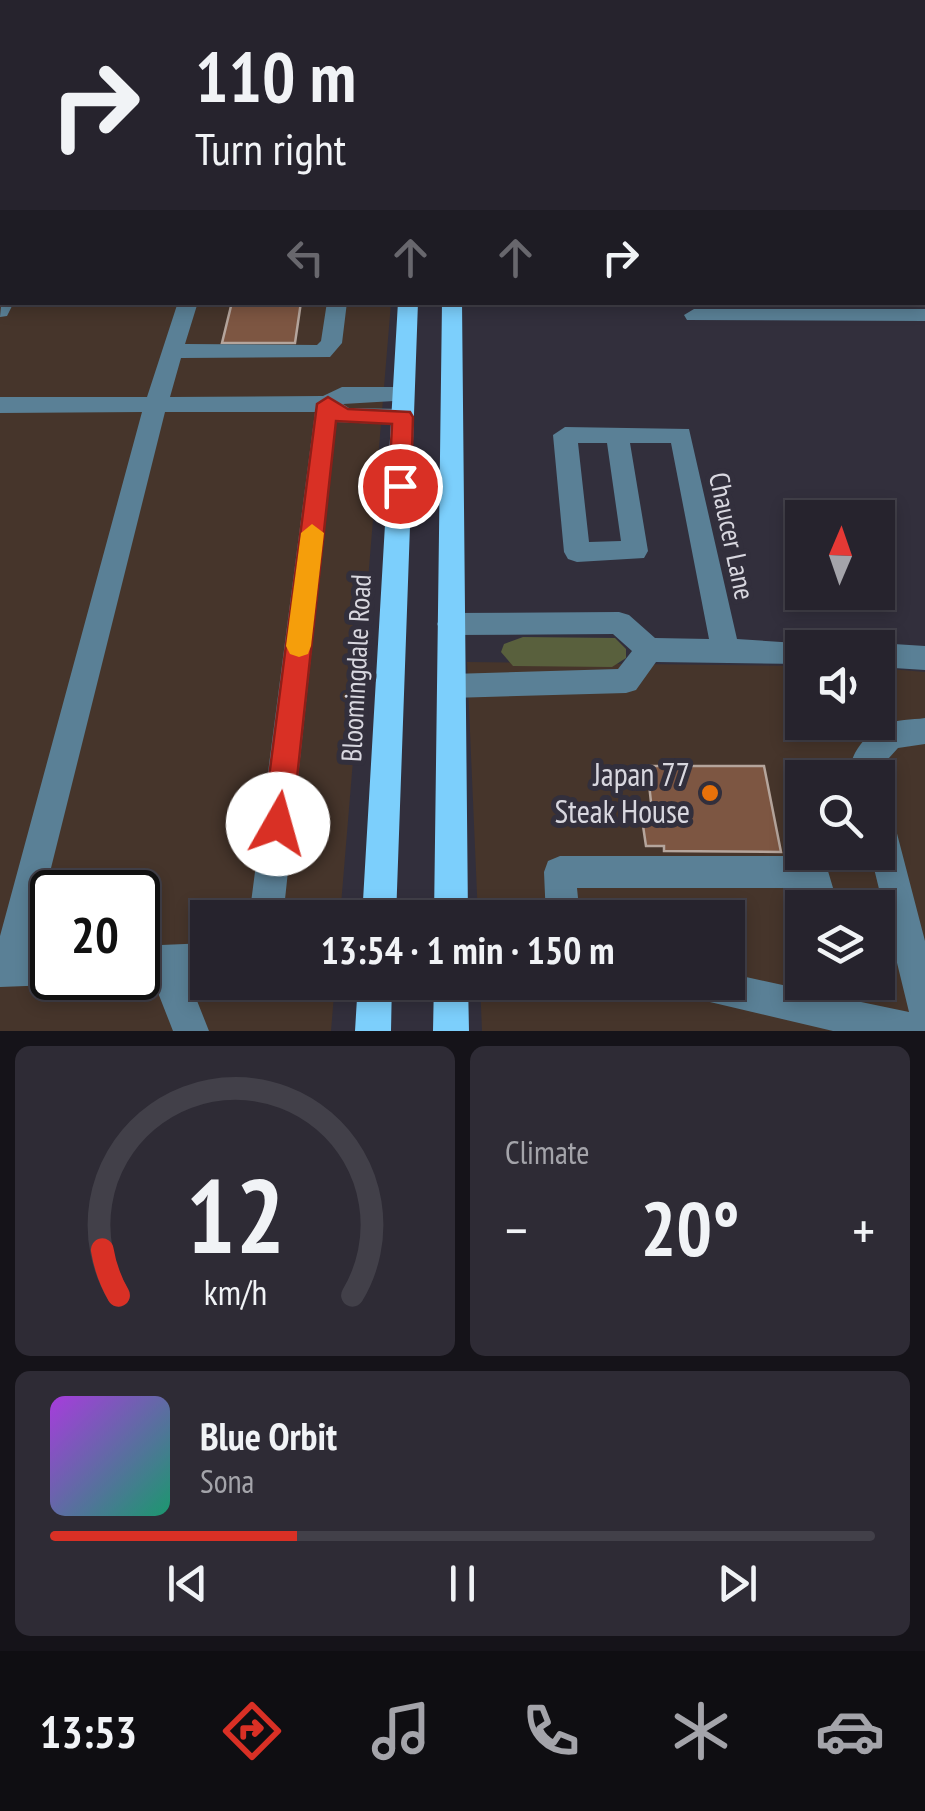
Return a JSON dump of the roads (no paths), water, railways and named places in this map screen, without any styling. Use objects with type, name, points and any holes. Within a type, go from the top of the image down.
[{"type":"main road","name":"Bloomingdale Road","points":[[380,900],[408,305]]},
{"type":"main road","points":[[451,900],[452,305]]},
{"type":"main road","points":[[373,1031],[374,1000]]},
{"type":"main road","points":[[450,1000],[450,1031]]},
{"type":"street","points":[[30,969],[4,970],[156,404],[187,305]]},
{"type":"street","points":[[172,351],[322,352],[330,343],[336,305]]},
{"type":"street","points":[[694,315],[925,315]]},
{"type":"street","points":[[268,900],[328,404]]},
{"type":"street","points":[[0,405],[328,404],[344,416],[403,406]]},
{"type":"street","name":"Chaucer Lane","points":[[617,436],[681,435],[725,648]]},
{"type":"street","points":[[565,436],[617,436],[634,551],[577,552],[565,436]]},
{"type":"street","points":[[451,624],[619,622],[649,650],[785,651]]},
{"type":"street","points":[[451,686],[626,682],[649,650]]},
{"type":"street","points":[[895,656],[925,658]]},
{"type":"street","points":[[868,760],[890,736],[925,731]]},
{"type":"street","points":[[843,1000],[909,1024],[885,870]]},
{"type":"street","points":[[562,900],[560,872],[813,872],[818,890]]},
{"type":"street","points":[[160,963],[190,961]]},
{"type":"street","points":[[160,978],[191,1031]]},
{"type":"street","points":[[745,989],[785,993]]},
{"type":"place","name":"Japan 77 Steak House","points":[[710,793]]}]
